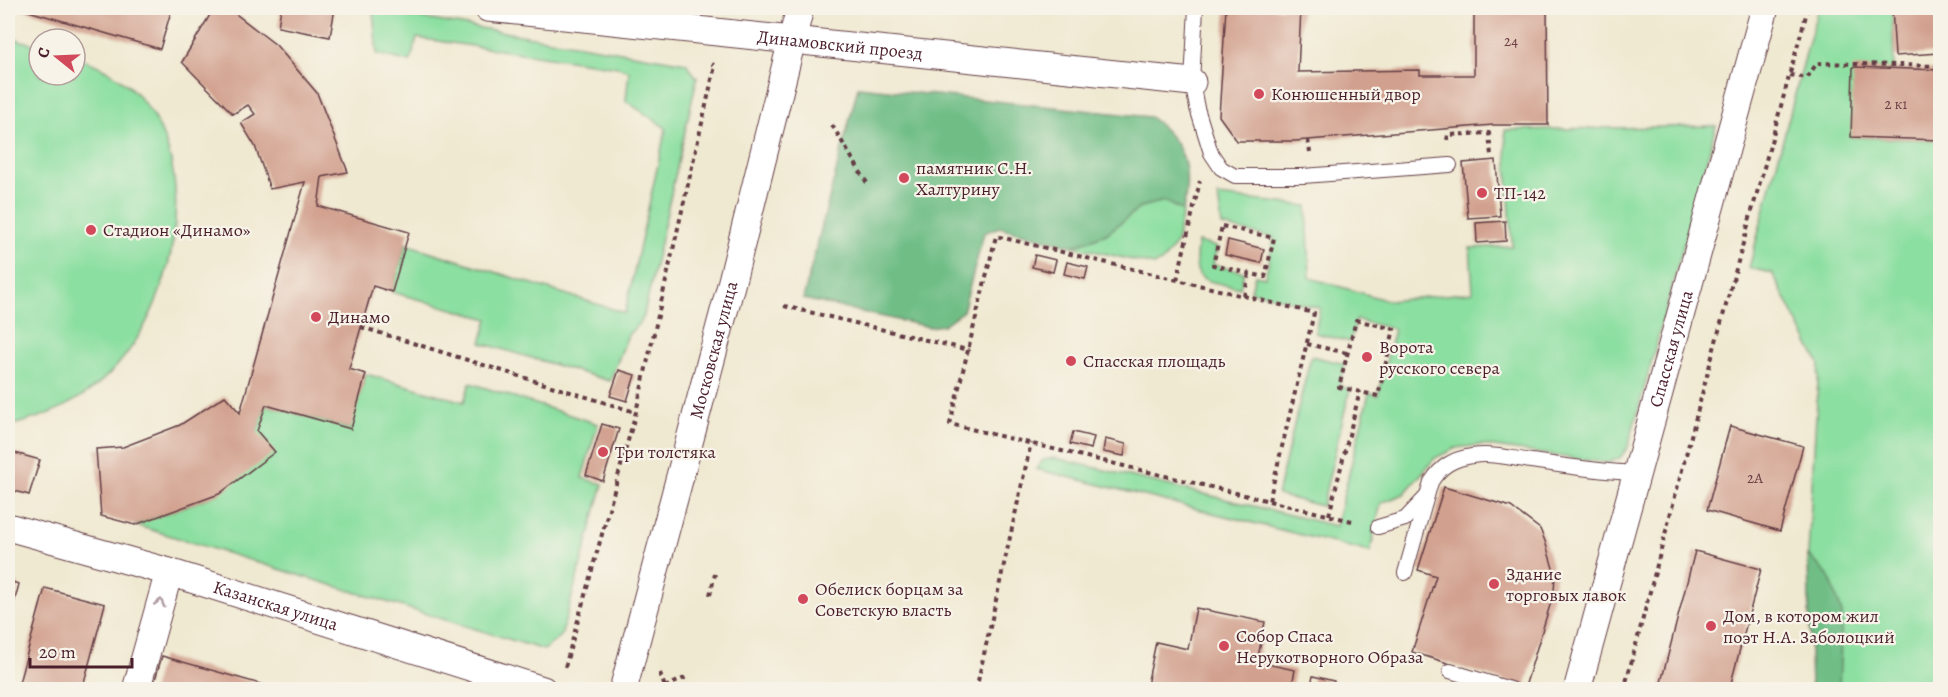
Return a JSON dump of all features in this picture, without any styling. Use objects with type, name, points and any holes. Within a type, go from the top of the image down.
[{"type":"street","name":"Динамовский проезд","points":[[488,8],[613,13],[792,39],[1192,82]]},
{"type":"street","name":"Московская улица","points":[[623,690],[731,285],[801,8]]},
{"type":"street","name":"Спасская улица","points":[[1577,690],[1765,8]]},
{"type":"street","name":"Казанская улица","points":[[8,526],[169,572],[543,690]]},
{"type":"street","points":[[136,690],[169,572]]},
{"type":"lane","points":[[1196,8],[1192,82],[1208,146],[1221,168],[1235,176],[1254,178],[1450,165]]},
{"type":"lane","points":[[1405,573],[1427,497],[1438,471],[1447,464],[1473,456],[1495,456],[1609,473],[1637,473]]},
{"type":"lane","points":[[1378,527],[1405,519],[1427,497]]},
{"type":"lane","points":[[1450,671],[1513,690]]},
{"type":"path","points":[[1624,690],[1714,345],[1808,8]]},
{"type":"path","points":[[1790,75],[1807,78],[1816,63],[1941,66]]},
{"type":"path","points":[[566,668],[636,412],[715,66]]},
{"type":"path","points":[[832,125],[867,183]]},
{"type":"path","points":[[1308,140],[1310,152]]},
{"type":"path","points":[[1177,280],[1208,146]]},
{"type":"path","points":[[1222,226],[1274,238],[1265,277],[1249,274],[1213,265],[1222,226]]},
{"type":"path","points":[[1269,501],[1314,314],[996,236],[950,424],[1338,518]]},
{"type":"path","points":[[1244,296],[1249,274]]},
{"type":"path","points":[[784,306],[968,350]]},
{"type":"path","points":[[1356,320],[1394,329],[1378,396],[1339,387],[1347,353],[1356,320]]},
{"type":"path","points":[[361,327],[636,412]]},
{"type":"path","points":[[1307,344],[1347,353]]},
{"type":"path","points":[[1329,515],[1360,391]]},
{"type":"path","points":[[976,690],[1031,443]]},
{"type":"path","points":[[710,595],[715,574]]},
{"type":"path","points":[[665,687],[689,676]]},
{"type":"green space","points":[[1818,8],[1892,8],[1894,69],[1851,137],[1940,140],[1940,689],[1811,689],[1808,554],[1819,364],[1772,273],[1749,268]]},
{"type":"green space","points":[[373,10],[686,63],[697,78],[643,319],[628,335],[610,381],[481,343],[488,319],[392,292],[406,244],[625,313],[666,128],[626,101],[629,71],[618,67],[417,38],[410,62],[377,54]]},
{"type":"green space","name":"Стадион «Динамо»","points":[[8,37],[27,43],[27,87],[87,87],[87,63],[120,79],[150,112],[169,152],[176,198],[172,246],[159,293],[139,336],[111,372],[88,392],[50,413],[8,426]]},
{"type":"green space","points":[[858,87],[1150,117],[1171,137],[1183,158],[1187,182],[1183,211],[1164,201],[1141,207],[1106,234],[1073,246],[999,227],[984,233],[963,311],[943,325],[929,327],[803,299]]},
{"type":"green space","points":[[1716,126],[1628,447],[1620,458],[1607,463],[1481,445],[1456,448],[1435,458],[1404,494],[1381,503],[1370,552],[1036,469],[1043,460],[1055,458],[1336,526],[1369,393],[1378,395],[1394,329],[1356,320],[1350,342],[1315,333],[1320,308],[1251,291],[1255,275],[1265,277],[1274,238],[1222,226],[1218,196],[1307,206],[1310,278],[1389,301],[1473,292],[1470,248],[1512,246],[1505,130]]},
{"type":"green space","points":[[1164,201],[1183,211],[1176,243],[1163,261],[1154,265],[1073,246],[1106,234],[1141,207]]},
{"type":"green space","points":[[1198,242],[1217,247],[1213,265],[1244,272],[1240,288],[1202,278],[1196,266]]},
{"type":"green space","points":[[1311,356],[1345,364],[1339,386],[1350,389],[1322,506],[1277,495]]},
{"type":"green space","points":[[366,374],[464,402],[470,383],[598,424],[582,478],[603,484],[561,636],[544,650],[135,525],[219,494],[257,431],[266,405],[350,429]]},
{"type":"green space","points":[[1808,554],[1830,578],[1842,613],[1839,689],[1811,689]]},
{"type":"building","points":[[18,8],[172,8],[160,49]]},
{"type":"building","points":[[214,8],[228,8],[276,45],[317,93],[348,172],[322,177],[318,206],[409,232],[392,292],[373,286],[349,369],[366,374],[351,429],[266,405],[257,431],[275,452],[219,494],[135,525],[101,516],[96,449],[123,447],[180,425],[225,396],[240,413],[305,182],[270,189],[255,146],[241,123],[255,114],[248,105],[233,114],[182,62]]},
{"type":"building","points":[[281,8],[335,8],[330,37],[278,27]]},
{"type":"building","points":[[1226,8],[1301,8],[1298,72],[1420,70],[1420,75],[1474,75],[1474,8],[1547,8],[1548,125],[1493,125],[1295,141],[1237,141],[1219,116]]},
{"type":"building","points":[[1892,8],[1940,8],[1940,53],[1895,56]]},
{"type":"building","points":[[1853,67],[1940,70],[1940,140],[1851,137]]},
{"type":"building","name":"ТП-142","points":[[1496,160],[1500,216],[1468,218],[1463,163]]},
{"type":"building","points":[[1505,221],[1506,241],[1477,243],[1476,223]]},
{"type":"building","points":[[1228,240],[1264,249],[1261,263],[1225,255]]},
{"type":"building","points":[[1035,255],[1056,260],[1053,272],[1032,267]]},
{"type":"building","points":[[1067,262],[1088,267],[1085,279],[1064,274]]},
{"type":"building","points":[[619,370],[635,375],[627,401],[610,396]]},
{"type":"building","name":"Три толстяка","points":[[602,424],[619,429],[603,481],[586,475]]},
{"type":"building","points":[[1730,426],[1803,446],[1780,531],[1707,510]]},
{"type":"building","points":[[1073,432],[1094,437],[1091,449],[1070,444]]},
{"type":"building","points":[[1105,439],[1126,444],[1124,456],[1103,452]]},
{"type":"building","points":[[8,451],[40,460],[29,495],[8,489]]},
{"type":"building","name":"Здание торговых лавок","points":[[1444,487],[1511,507],[1540,529],[1545,541],[1555,575],[1554,592],[1525,687],[1412,652],[1436,576],[1418,570]]},
{"type":"building","name":"Дом, в котором жил поэт Н.А. Заболоцкий","points":[[1695,551],[1761,569],[1731,683],[1754,690],[1659,690]]},
{"type":"building","points":[[8,581],[19,584],[12,611],[8,610]]},
{"type":"building","points":[[45,588],[105,604],[82,690],[17,690]]},
{"type":"building","name":"Собор Спаса Нерукотворного Образа","points":[[1196,608],[1265,622],[1257,662],[1295,670],[1291,690],[1146,690],[1156,642],[1188,649]]},
{"type":"building","points":[[162,656],[278,689],[278,690],[152,690]]},
{"type":"building","points":[[1313,676],[1334,681],[1333,690],[1310,690]]},
{"type":"place","name":"Конюшенный двор","points":[[1259,94]]},
{"type":"place","name":"памятник С.Н. Халтурину","points":[[904,178]]},
{"type":"place","name":"ТП-142","points":[[1482,193]]},
{"type":"place","name":"Стадион «Динамо»","points":[[91,230]]},
{"type":"place","name":"Динамо","points":[[316,317]]},
{"type":"place","name":"Ворота русского севера","points":[[1367,357]]},
{"type":"place","name":"Спасская площадь","points":[[1071,361]]},
{"type":"place","name":"Три толстяка","points":[[603,452]]},
{"type":"place","name":"Здание торговых лавок","points":[[1494,584]]},
{"type":"place","name":"Обелиск борцам за Советскую власть","points":[[803,599]]},
{"type":"place","name":"Дом, в котором жил поэт Н.А. Заболоцкий","points":[[1711,626]]},
{"type":"place","name":"Собор Спаса Нерукотворного Образа","points":[[1224,646]]}]
